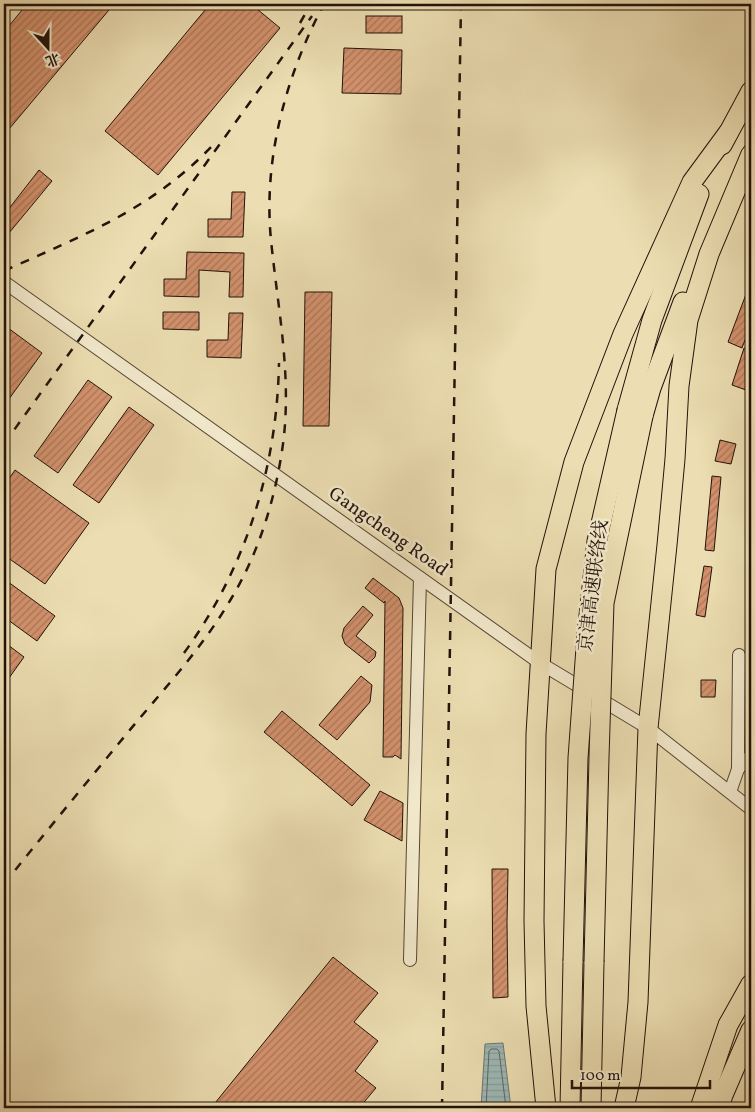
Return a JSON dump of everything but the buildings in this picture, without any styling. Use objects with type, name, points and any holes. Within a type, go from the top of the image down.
[{"type":"highway","name":"京津高速联络线","points":[[592,1108],[604,602],[652,320],[696,202],[728,133],[751,91]]},
{"type":"highway","points":[[546,1108],[536,1006],[534,921],[536,734],[546,569],[574,462],[623,334],[692,182],[728,133]]},
{"type":"highway","name":"京津高速联络线","points":[[570,1108],[578,758],[588,625],[597,541],[635,413],[651,388],[723,192],[751,139]]},
{"type":"highway","points":[[624,1108],[630,1077],[638,1002],[648,728],[669,526],[679,386],[688,320],[709,254],[751,154]]},
{"type":"highway","points":[[700,1108],[728,1025],[751,984]]},
{"type":"highway","points":[[720,1108],[723,1095],[751,1030]]},
{"type":"street","name":"Gangcheng Road","points":[[4,282],[540,662],[648,728],[751,809]]},
{"type":"street","points":[[410,960],[420,578]]},
{"type":"street","points":[[730,792],[738,769],[739,655]]},
{"type":"street","points":[[738,769],[751,755]]},
{"type":"water","points":[[503,1043],[511,1108],[481,1108],[485,1044]]},
{"type":"railway","points":[[300,23],[311,4]]},
{"type":"railway","points":[[4,884],[208,634],[241,582],[264,528],[279,470],[285,424],[286,398],[283,346],[269,210],[274,148],[288,89],[310,31],[324,4]]},
{"type":"railway","points":[[442,1108],[461,4]]},
{"type":"railway","points":[[4,444],[312,16]]},
{"type":"railway","points":[[4,271],[88,233],[140,204],[165,188],[212,146]]},
{"type":"railway","points":[[184,653],[225,587],[241,552],[254,516],[272,441],[279,363]]}]
